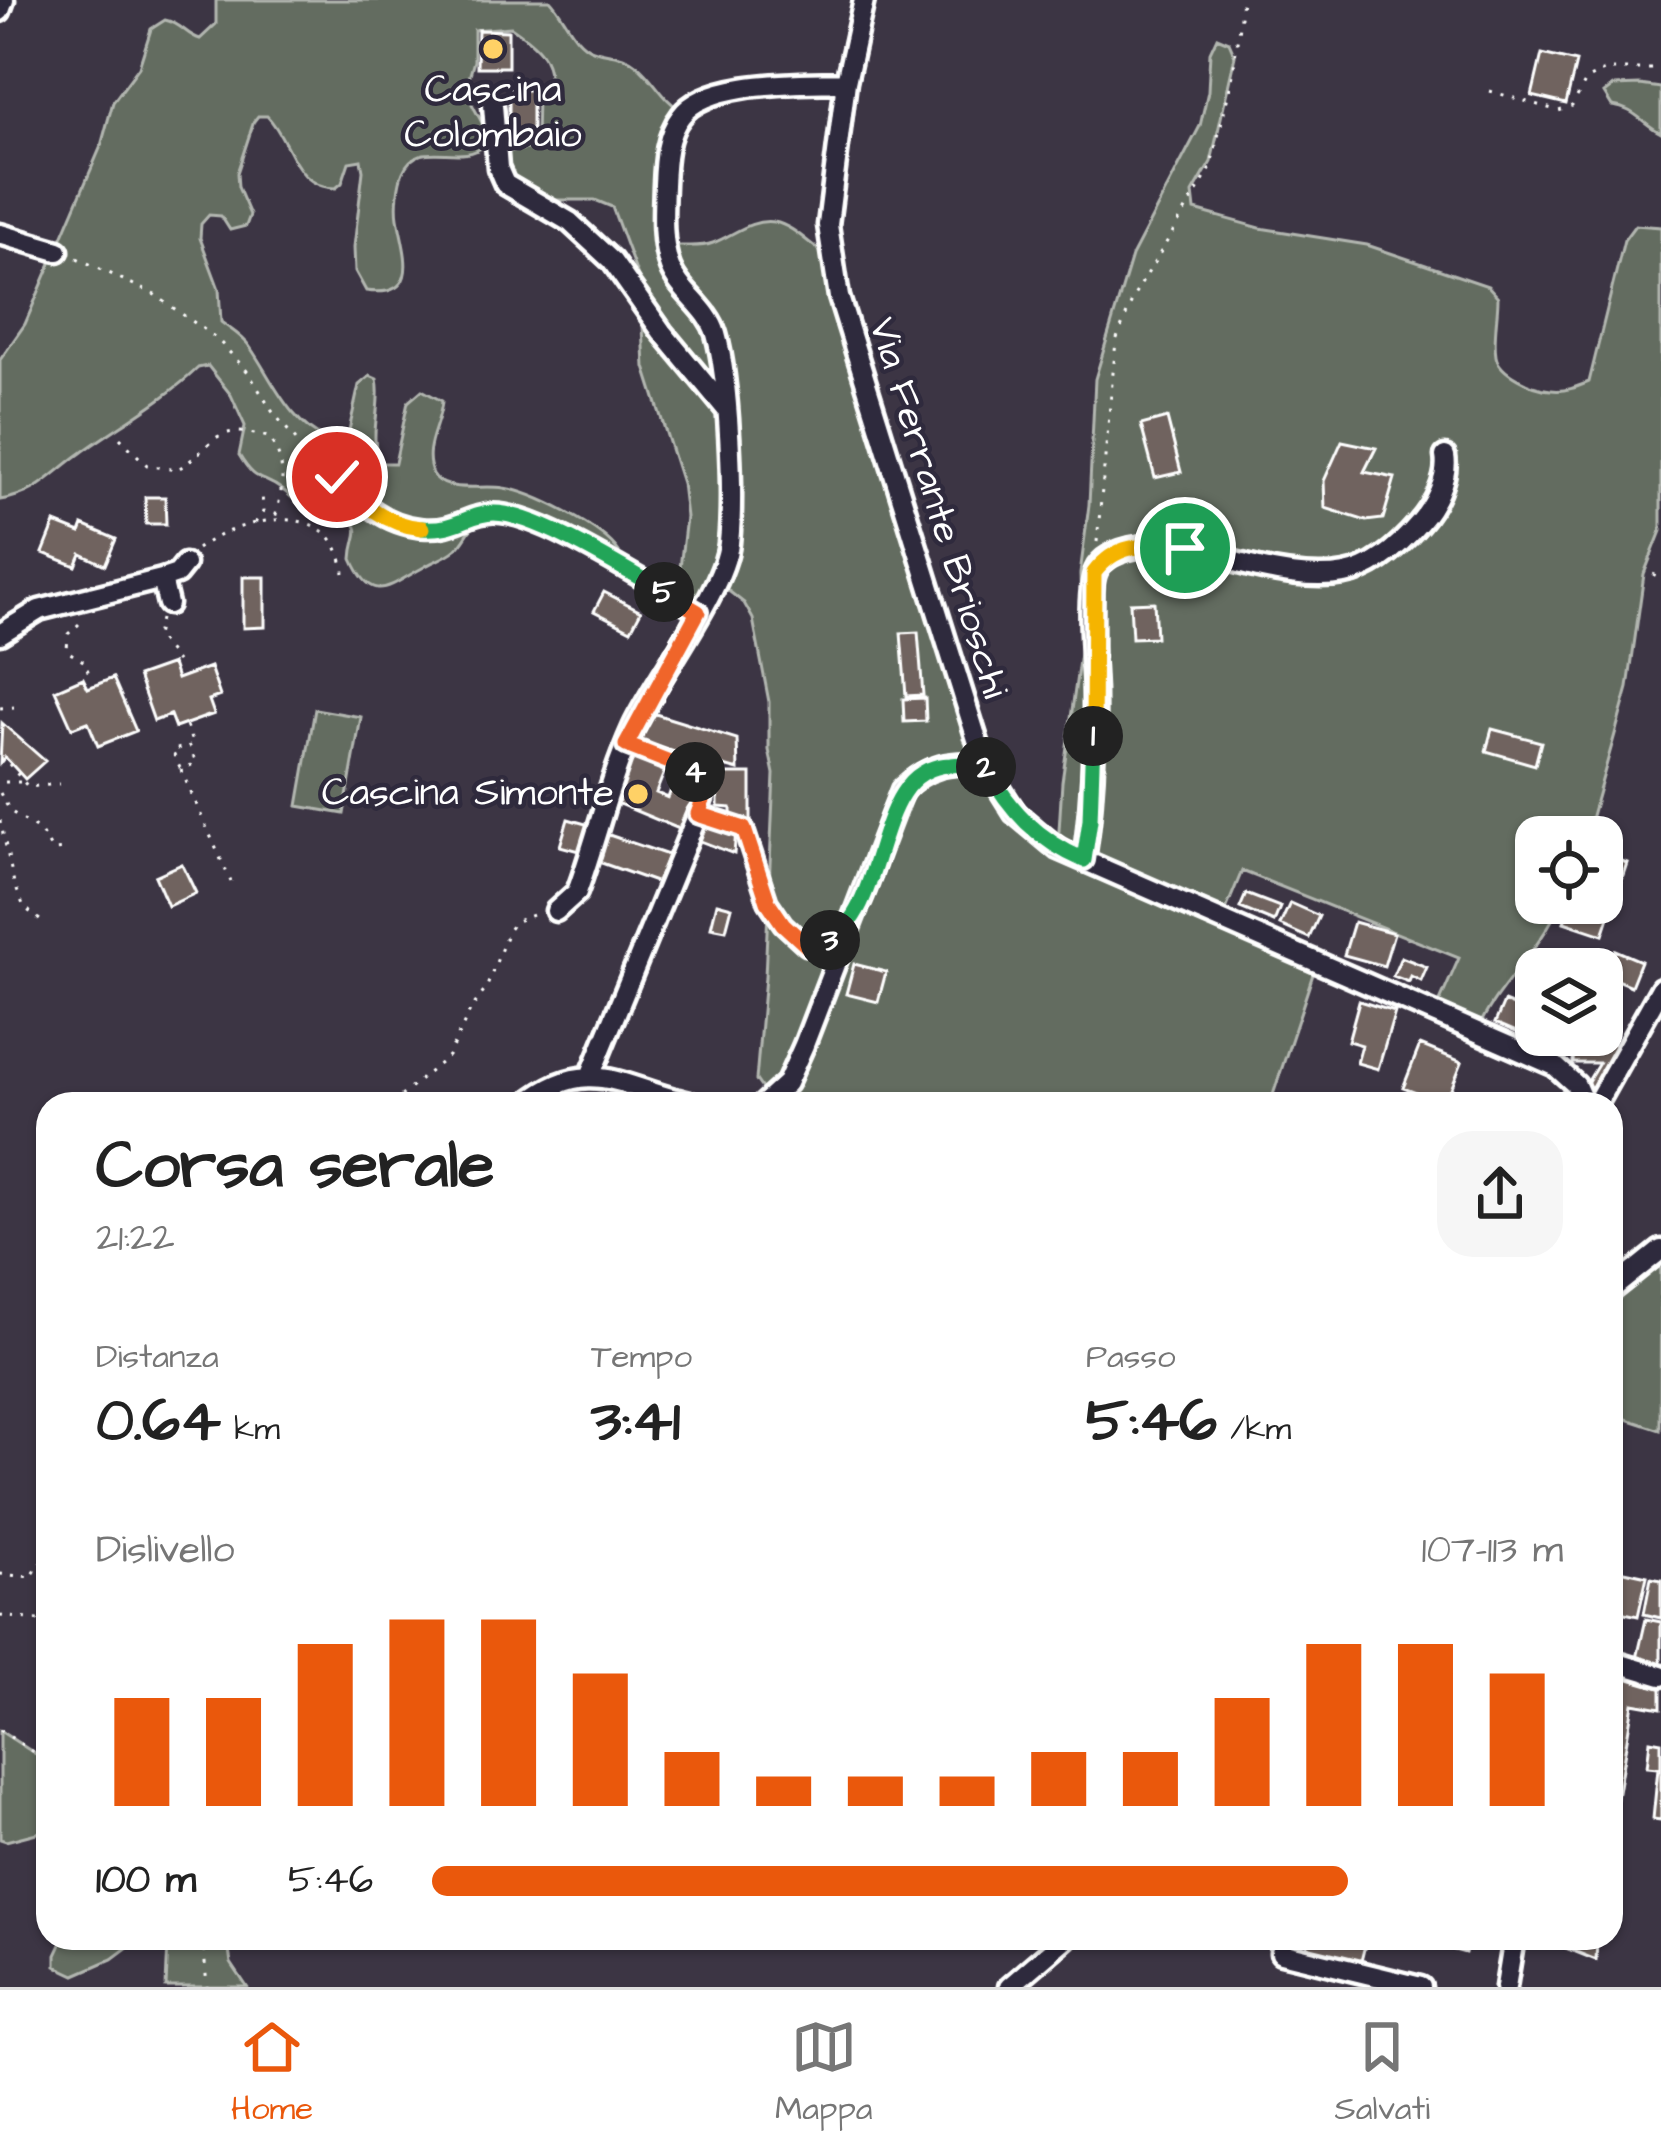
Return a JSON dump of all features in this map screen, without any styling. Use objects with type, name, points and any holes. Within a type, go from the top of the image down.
[{"type":"street","points":[[0,11],[4,0]]},
{"type":"street","name":"Via Ferrante Brioschi","points":[[864,0],[846,82],[828,225],[830,257],[848,330],[985,765],[1015,813],[1058,849],[1555,1066],[1579,1092]]},
{"type":"street","points":[[556,911],[577,892],[626,745],[716,581],[729,544],[725,407],[716,332],[682,289],[665,248],[664,182],[671,133],[683,112],[716,92],[846,82]]},
{"type":"street","points":[[494,105],[498,168],[506,184],[570,223],[612,261],[662,332],[725,407]]},
{"type":"street","points":[[0,234],[58,251]]},
{"type":"street","points":[[1084,860],[1095,699],[1094,573],[1107,556],[1136,546],[1206,549],[1234,562],[1293,573],[1349,574],[1376,562],[1426,515],[1447,465],[1445,456]]},
{"type":"street","points":[[0,634],[39,610],[162,579],[177,574],[185,564]]},
{"type":"street","points":[[162,579],[168,604]]},
{"type":"street","points":[[777,1092],[787,1083],[836,953],[856,917],[902,790],[920,772],[940,765],[985,765]]},
{"type":"street","points":[[591,1074],[698,814]]},
{"type":"street","points":[[1603,1092],[1661,988]]},
{"type":"street","points":[[545,1092],[564,1080],[591,1074],[646,1092]]},
{"type":"street","points":[[1623,1280],[1661,1250]]},
{"type":"street","points":[[1623,1665],[1661,1676]]},
{"type":"street","points":[[1009,1987],[1052,1950]]},
{"type":"street","points":[[1505,1987],[1512,1950]]},
{"type":"street","points":[[1281,1952],[1421,1987]]},
{"type":"path","points":[[1094,573],[1116,340],[1134,296],[1210,170],[1233,75],[1242,0]]},
{"type":"path","points":[[1490,91],[1559,112],[1572,106],[1588,79],[1609,70],[1661,69]]},
{"type":"path","points":[[58,251],[155,295],[202,326],[248,372],[272,411],[302,446],[370,510],[404,526],[445,530],[482,514],[522,519],[570,540],[698,612]]},
{"type":"path","points":[[120,438],[147,465],[176,470],[212,437],[230,432],[268,437],[283,467],[275,518]]},
{"type":"path","points":[[254,525],[262,517],[262,492]]},
{"type":"path","points":[[185,564],[210,540],[275,518],[312,524],[326,533],[339,549],[344,573]]},
{"type":"path","points":[[1653,574],[1661,578]]},
{"type":"path","points":[[168,604],[156,636],[181,667]]},
{"type":"path","points":[[79,624],[68,634],[67,651],[85,662],[89,674]]},
{"type":"path","points":[[0,708],[14,707]]},
{"type":"path","points":[[181,770],[196,763],[185,740],[191,738],[185,726]]},
{"type":"path","points":[[188,744],[172,751],[231,882]]},
{"type":"path","points":[[626,745],[711,778],[698,814],[744,829],[768,902],[807,946],[836,937],[856,917]]},
{"type":"path","points":[[9,764],[22,782]]},
{"type":"path","points":[[5,782],[38,788],[59,784]]},
{"type":"path","points":[[0,793],[10,812],[40,831],[52,850],[66,849]]},
{"type":"path","points":[[0,820],[14,884],[24,907],[40,921]]},
{"type":"path","points":[[406,1092],[448,1056],[486,989],[516,921],[556,911]]},
{"type":"path","points":[[0,1574],[31,1577],[36,1570]]},
{"type":"path","points":[[0,1616],[36,1620]]},
{"type":"path","points":[[0,1730],[36,1754]]},
{"type":"path","points":[[204,1950],[207,1987]]},
{"type":"shaded area","points":[[216,0],[550,0],[586,46],[620,56],[643,71],[683,112],[671,133],[666,247],[707,245],[766,221],[789,228],[830,257],[999,792],[1058,847],[1082,639],[1080,574],[1089,505],[1095,379],[1132,256],[1200,126],[1210,52],[1217,37],[1229,42],[1235,56],[1211,162],[1193,193],[1195,210],[1260,228],[1367,245],[1488,286],[1498,297],[1496,356],[1510,374],[1527,384],[1556,390],[1589,382],[1624,240],[1635,225],[1661,227],[1661,531],[1644,574],[1628,688],[1592,816],[1515,816],[1515,924],[1550,924],[1534,948],[1515,948],[1515,973],[1477,1031],[1435,1013],[1459,958],[1242,871],[1221,922],[1317,962],[1274,1092],[763,1090],[756,1080],[774,774],[769,702],[753,619],[744,603],[717,582],[698,612],[648,582],[651,573],[663,567],[680,568],[686,517],[682,483],[645,367],[641,285],[612,207],[595,200],[540,200],[505,180],[503,152],[533,148],[536,142],[537,96],[548,88],[549,77],[540,52],[511,27],[474,30],[474,61],[468,81],[472,104],[486,130],[485,145],[464,154],[419,155],[403,172],[397,207],[406,270],[396,287],[366,291],[355,271],[361,160],[349,162],[336,188],[321,186],[301,171],[267,116],[254,121],[237,173],[250,215],[246,226],[230,230],[221,216],[209,215],[201,224],[200,238],[219,289],[221,322],[247,343],[283,400],[315,433],[329,441],[348,435],[359,385],[370,376],[377,379],[378,389],[377,454],[382,463],[395,463],[408,402],[422,390],[442,401],[429,455],[437,479],[454,486],[517,491],[567,512],[599,532],[619,552],[609,567],[532,527],[489,519],[473,526],[449,554],[392,585],[383,588],[367,583],[352,559],[357,532],[348,517],[339,509],[314,517],[245,464],[239,455],[245,426],[231,395],[208,366],[198,368],[35,488],[0,500],[0,360],[25,324],[101,146],[113,102],[139,67],[151,29],[165,20],[200,39],[216,24]]},
{"type":"shaded area","points":[[1613,86],[1661,88],[1661,133],[1612,106],[1604,93]]},
{"type":"shaded area","points":[[315,709],[361,717],[344,814],[298,806]]},
{"type":"shaded area","points":[[1661,1250],[1660,1430],[1623,1418],[1623,1280]]},
{"type":"shaded area","points":[[0,1731],[36,1754],[36,1833],[0,1839]]},
{"type":"shaded area","points":[[58,1950],[124,1950],[75,1975],[56,1966]]},
{"type":"shaded area","points":[[168,1950],[229,1950],[231,1963],[247,1987],[166,1987]]},
{"type":"building","name":"Cascina Colombaio","points":[[478,30],[508,31],[508,67],[477,67]]},
{"type":"building","points":[[1542,54],[1576,62],[1566,104],[1532,96]]},
{"type":"building","points":[[509,90],[532,90],[532,146],[509,146]]},
{"type":"building","points":[[1167,418],[1181,472],[1155,478],[1141,425]]},
{"type":"building","points":[[1342,441],[1376,448],[1364,472],[1395,478],[1383,519],[1366,521],[1325,508],[1324,481]]},
{"type":"building","points":[[145,497],[165,497],[166,524],[146,524]]},
{"type":"building","points":[[55,523],[80,533],[83,525],[116,539],[105,565],[81,554],[76,566],[43,553]]},
{"type":"building","points":[[243,577],[265,577],[265,627],[243,628]]},
{"type":"building","points":[[604,592],[641,611],[631,630],[594,611]]},
{"type":"building","points":[[1154,602],[1156,637],[1132,638],[1130,603]]},
{"type":"building","points":[[918,632],[923,695],[906,696],[901,633]]},
{"type":"building","points":[[172,664],[177,679],[210,667],[220,696],[209,700],[214,714],[175,728],[170,715],[154,721],[138,676]]},
{"type":"building","points":[[83,678],[88,688],[113,678],[136,731],[98,746],[88,722],[72,728],[55,690]]},
{"type":"building","points":[[925,698],[926,721],[904,722],[903,699]]},
{"type":"building","points":[[649,712],[737,739],[738,770],[639,742]]},
{"type":"building","points":[[2,723],[45,761],[25,779],[5,757],[0,763]]},
{"type":"building","points":[[1492,729],[1541,742],[1535,765],[1486,751]]},
{"type":"building","name":"Cascina Simonte","points":[[633,756],[665,770],[656,793],[668,798],[673,784],[699,794],[684,831],[614,802]]},
{"type":"building","points":[[718,774],[751,774],[751,822],[731,822],[731,808],[718,807]]},
{"type":"building","points":[[701,818],[736,830],[734,854],[695,839]]},
{"type":"building","points":[[568,819],[593,826],[586,853],[560,846]]},
{"type":"building","points":[[606,834],[668,855],[658,883],[596,861]]},
{"type":"building","points":[[182,864],[196,893],[168,906],[155,876]]},
{"type":"building","points":[[1246,894],[1280,907],[1274,922],[1240,908]]},
{"type":"building","points":[[717,903],[732,907],[726,930],[711,927]]},
{"type":"building","points":[[1290,903],[1319,916],[1309,938],[1280,925]]},
{"type":"building","points":[[1354,922],[1394,933],[1384,966],[1344,955]]},
{"type":"building","points":[[1570,924],[1607,924],[1603,935]]},
{"type":"building","points":[[1623,953],[1641,961],[1631,986],[1623,983]]},
{"type":"building","points":[[1401,957],[1427,967],[1421,981],[1393,976]]},
{"type":"building","points":[[854,964],[886,972],[878,1002],[846,994]]},
{"type":"building","points":[[1359,1001],[1395,1012],[1378,1069],[1357,1063],[1362,1045],[1348,1041]]},
{"type":"building","points":[[1504,1002],[1515,1006],[1515,1031],[1495,1023]]},
{"type":"building","points":[[1420,1045],[1462,1062],[1450,1092],[1403,1088]]},
{"type":"building","points":[[1573,1056],[1618,1056],[1599,1092],[1593,1092],[1585,1086],[1599,1063],[1573,1063]]},
{"type":"building","points":[[1623,1571],[1647,1576],[1638,1616],[1623,1613]]},
{"type":"building","points":[[1651,1578],[1661,1580],[1661,1618],[1644,1614]]},
{"type":"building","points":[[1646,1619],[1661,1622],[1661,1672],[1636,1663]]},
{"type":"building","points":[[1623,1669],[1661,1680],[1661,1708],[1633,1703],[1623,1762]]},
{"type":"building","points":[[1650,1740],[1661,1742],[1661,1820],[1653,1819],[1658,1768],[1647,1767]]},
{"type":"building","points":[[1306,1950],[1364,1950],[1360,1965]]},
{"type":"building","points":[[1571,1950],[1596,1950],[1596,1960]]},
{"type":"place","name":"Cascina Colombaio","points":[[493,49]]},
{"type":"place","name":"Cascina Simonte","points":[[638,794]]},
{"type":"route","points":[[337,477],[370,510],[404,526],[445,530],[482,514],[522,519],[570,540],[698,612],[626,745],[711,778],[698,814],[744,829],[768,902],[807,946],[836,937],[856,917],[902,790],[920,772],[940,765],[985,765],[1015,813],[1058,849],[1084,860],[1095,699],[1094,573],[1107,556],[1136,546],[1185,548]]}]
